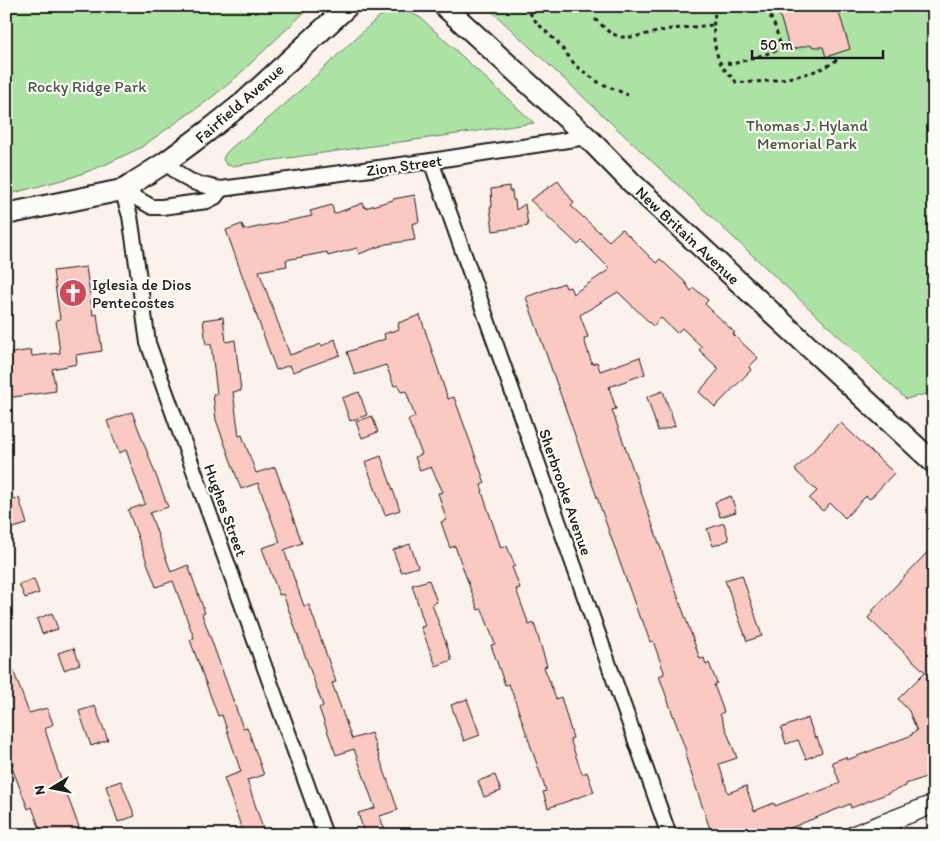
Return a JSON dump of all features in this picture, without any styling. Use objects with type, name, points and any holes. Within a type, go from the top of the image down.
[{"type":"main road","name":"Fairfield Avenue","points":[[122,190],[188,147],[244,102],[348,6]]},
{"type":"main road","name":"New Britain Avenue","points":[[444,6],[934,463]]},
{"type":"main road","points":[[6,214],[122,190]]},
{"type":"street","name":"Zion Street","points":[[166,162],[180,176],[194,184],[221,189],[587,138]]},
{"type":"street","name":"Sherbrooke Avenue","points":[[430,161],[669,835]]},
{"type":"street","name":"Zion Street","points":[[122,190],[152,207],[162,208],[207,201],[215,197],[221,189]]},
{"type":"street","name":"Hughes Street","points":[[122,190],[130,216],[148,343],[325,835]]},
{"type":"street","points":[[854,835],[934,804]]},
{"type":"path","points":[[525,6],[576,66],[598,82],[628,95]]},
{"type":"path","points":[[717,6],[713,16],[715,44],[721,65],[736,82],[765,82],[824,69],[838,58]]},
{"type":"path","points":[[726,63],[733,64],[782,49],[774,24],[765,6]]},
{"type":"path","points":[[595,19],[610,33],[621,37],[633,37],[671,29],[713,25]]},
{"type":"green space","name":"Rocky Ridge Park","points":[[6,6],[311,6],[231,82],[140,148],[73,177],[6,195]]},
{"type":"green space","name":"Thomas J. Hyland Memorial Park","points":[[486,6],[934,6],[934,392],[906,399]]},
{"type":"green space","points":[[396,10],[407,11],[421,18],[534,123],[232,166],[227,165],[223,160],[224,156],[232,147],[288,102],[380,16]]},
{"type":"building","points":[[777,6],[837,6],[850,49],[826,57],[823,47],[809,45],[790,50]]},
{"type":"building","points":[[558,181],[574,203],[571,206],[609,241],[622,229],[656,263],[660,259],[684,281],[691,291],[694,288],[708,300],[705,304],[758,358],[749,367],[751,370],[715,407],[699,392],[719,369],[699,350],[702,347],[682,328],[677,333],[661,318],[653,326],[618,292],[580,315],[588,337],[584,339],[592,364],[597,362],[600,371],[640,357],[645,374],[609,387],[616,409],[612,410],[700,659],[704,658],[706,665],[709,663],[717,683],[714,685],[724,712],[720,714],[737,758],[719,764],[728,793],[746,786],[754,811],[774,803],[775,806],[809,793],[810,795],[840,783],[832,762],[846,757],[847,760],[912,735],[912,733],[917,731],[909,711],[898,699],[925,672],[868,618],[872,611],[934,545],[934,774],[851,808],[850,804],[773,835],[712,835],[685,755],[687,754],[659,676],[664,674],[664,672],[653,641],[650,642],[642,619],[640,619],[526,297],[564,283],[566,288],[570,287],[573,294],[610,269],[582,241],[578,245],[530,200]]},
{"type":"building","points":[[509,186],[509,191],[512,191],[513,200],[515,200],[516,210],[525,204],[528,226],[493,231],[490,207],[492,207],[491,189]]},
{"type":"building","points":[[415,195],[419,222],[412,224],[415,240],[386,244],[359,254],[357,248],[328,256],[327,252],[286,260],[287,266],[259,271],[290,355],[321,344],[322,346],[335,339],[340,355],[293,372],[290,365],[276,370],[226,230],[242,224],[244,230],[312,216],[310,211],[332,205],[334,214],[363,203],[365,208],[393,199]]},
{"type":"building","points":[[86,267],[93,315],[97,314],[102,351],[76,355],[77,364],[52,369],[56,391],[6,398],[6,354],[31,350],[32,356],[60,353],[56,320],[60,319],[53,271]]},
{"type":"building","points":[[420,315],[448,399],[454,397],[485,483],[481,485],[482,492],[501,548],[507,546],[515,566],[512,567],[520,588],[516,589],[529,625],[534,623],[547,666],[544,667],[556,699],[561,697],[573,738],[570,739],[582,774],[587,772],[594,792],[548,808],[543,792],[546,791],[511,689],[509,684],[505,685],[491,645],[495,644],[482,609],[478,610],[455,546],[450,548],[441,522],[446,520],[446,518],[438,493],[443,492],[431,467],[420,471],[415,457],[422,454],[408,420],[415,417],[406,391],[401,392],[398,385],[394,386],[386,365],[355,375],[347,352],[385,339],[384,334],[399,329],[398,323]]},
{"type":"building","points":[[223,317],[226,342],[235,340],[241,391],[233,392],[239,436],[242,435],[256,473],[275,467],[302,543],[284,550],[304,606],[309,605],[336,682],[332,683],[352,739],[371,733],[398,810],[380,816],[386,835],[365,835],[358,813],[375,808],[354,749],[336,755],[319,708],[323,706],[283,594],[279,595],[262,548],[280,542],[258,483],[241,489],[216,420],[213,394],[217,394],[211,344],[206,345],[203,320]]},
{"type":"building","points":[[663,391],[675,426],[658,431],[647,397]]},
{"type":"building","points":[[359,392],[367,415],[350,421],[342,398]]},
{"type":"building","points":[[132,412],[168,507],[150,513],[171,572],[188,565],[205,613],[202,614],[243,728],[247,727],[264,775],[247,780],[265,835],[244,835],[224,778],[241,772],[222,715],[218,716],[190,640],[194,638],[173,581],[156,587],[128,510],[145,504],[126,450],[119,453],[107,421]]},
{"type":"building","points":[[372,416],[378,432],[362,438],[356,422]]},
{"type":"building","points":[[840,422],[894,473],[870,499],[866,496],[845,518],[830,503],[823,511],[809,499],[817,491],[795,470]]},
{"type":"building","points":[[381,456],[400,510],[385,515],[365,462]]},
{"type":"building","points":[[731,496],[736,512],[720,517],[715,502]]},
{"type":"building","points":[[19,498],[27,524],[10,529],[6,518],[6,503]]},
{"type":"building","points":[[724,523],[729,540],[713,546],[707,529]]},
{"type":"building","points":[[410,544],[418,567],[401,572],[393,550]]},
{"type":"building","points":[[742,575],[762,636],[747,641],[725,580]]},
{"type":"building","points":[[34,579],[39,593],[25,598],[19,584]]},
{"type":"building","points":[[429,580],[437,602],[432,604],[452,660],[436,666],[421,627],[425,626],[412,585]]},
{"type":"building","points":[[52,613],[58,629],[42,634],[37,619]]},
{"type":"building","points":[[74,648],[80,664],[64,670],[58,653]]},
{"type":"building","points":[[6,656],[8,656],[29,713],[47,708],[53,724],[45,729],[58,771],[82,835],[42,835],[32,807],[28,809],[11,765],[13,765],[6,734]]},
{"type":"building","points":[[467,699],[480,735],[464,741],[451,705]]},
{"type":"building","points":[[95,706],[108,740],[91,746],[79,711]]},
{"type":"building","points":[[808,718],[822,752],[806,759],[798,740],[786,744],[781,728]]},
{"type":"building","points":[[495,775],[501,791],[484,797],[478,781]]},
{"type":"building","points":[[121,781],[135,816],[118,822],[106,786]]},
{"type":"place","name":"Iglesia de Dios Pentecostes","points":[[73,293]]}]
